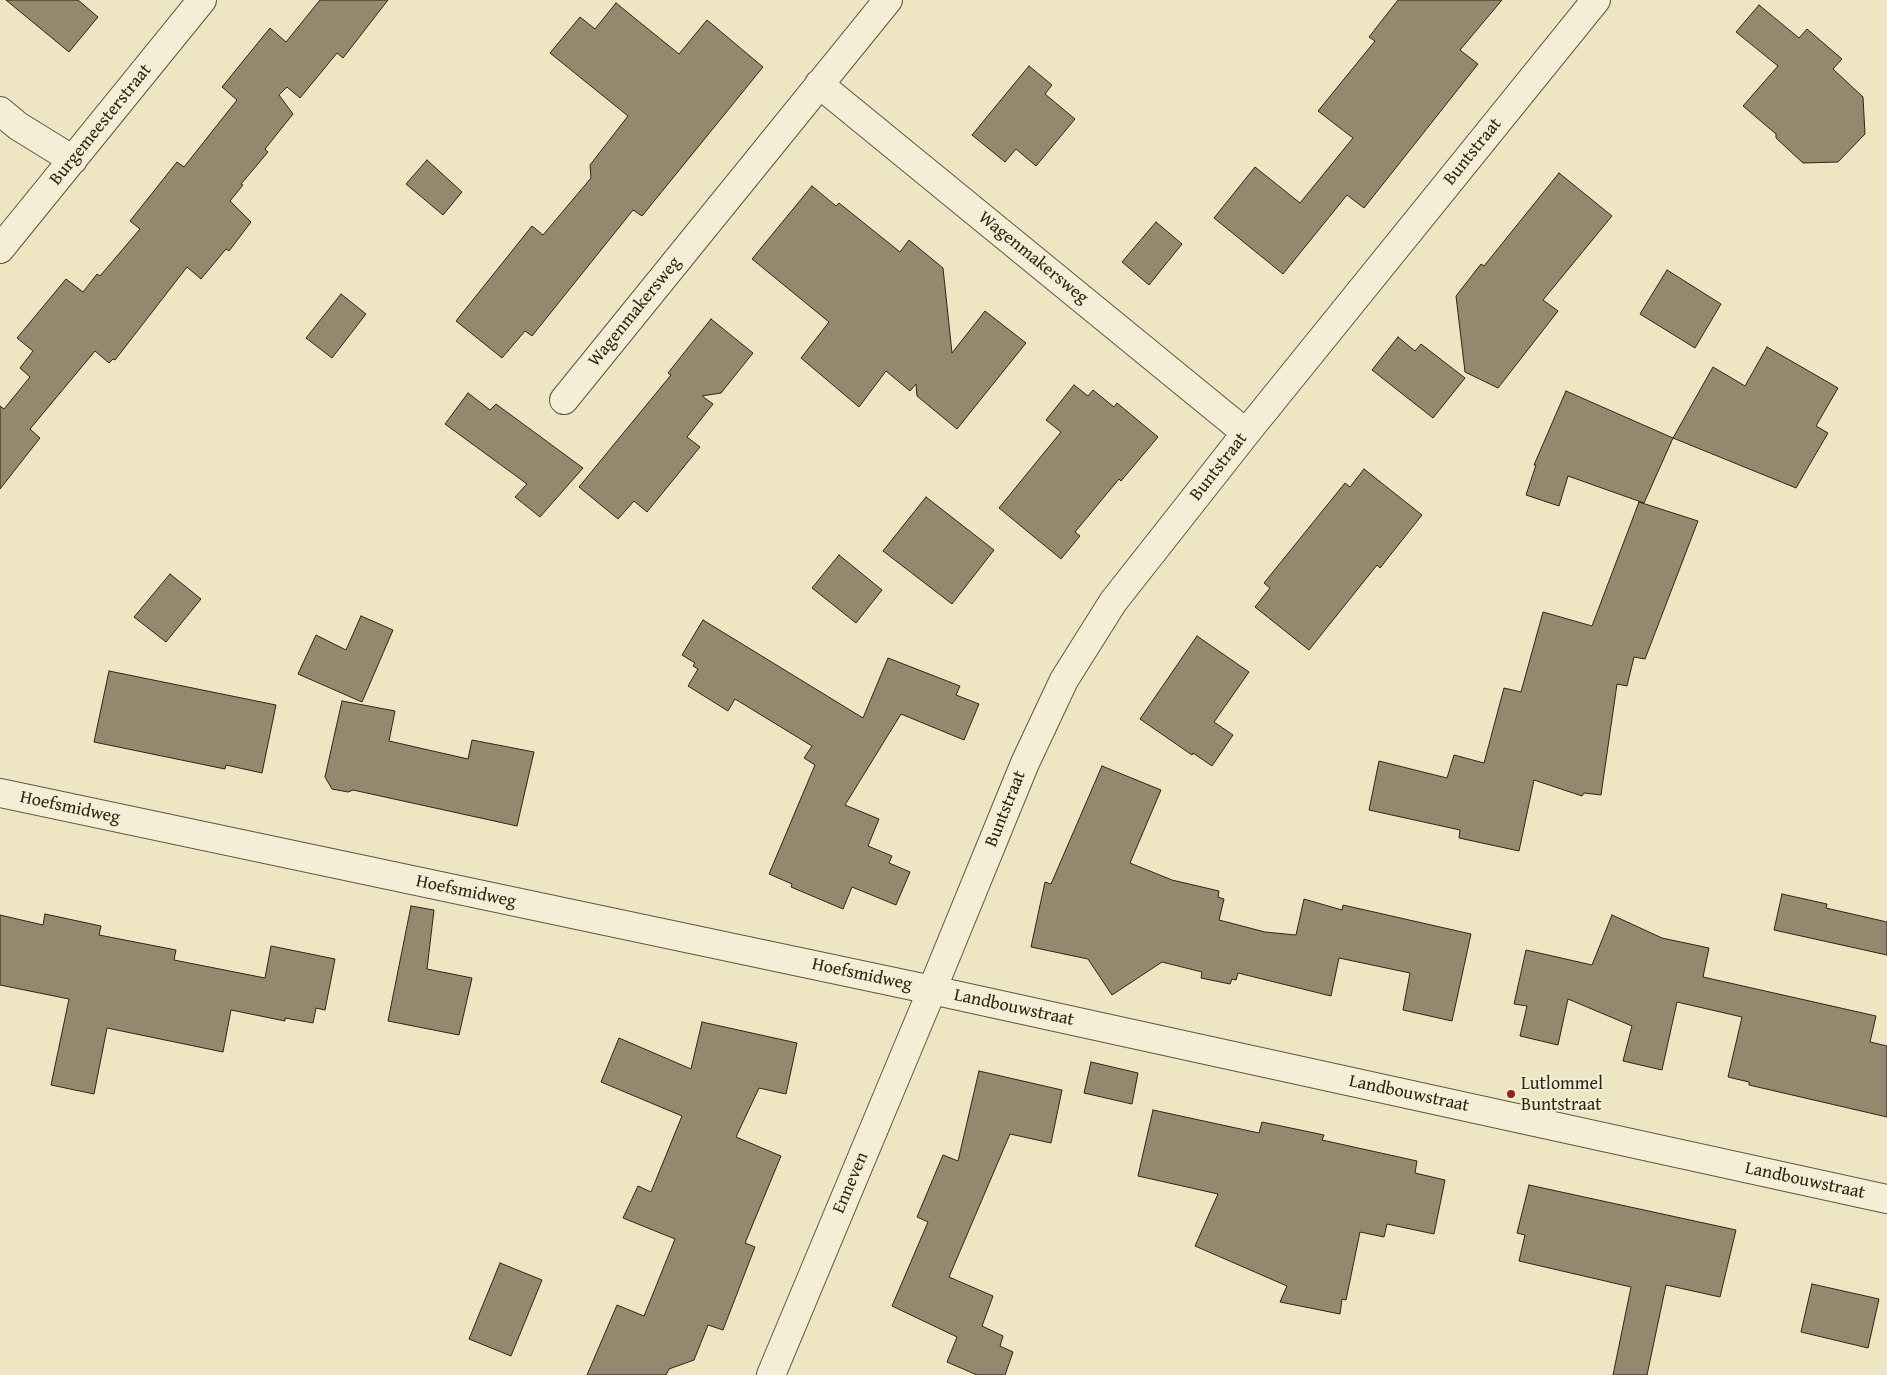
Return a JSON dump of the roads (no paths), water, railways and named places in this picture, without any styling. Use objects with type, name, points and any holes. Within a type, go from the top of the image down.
[{"type":"street","name":"Burgemeesterstraat","points":[[0,249],[202,0]]},
{"type":"street","name":"Wagenmakersweg","points":[[564,400],[888,0]]},
{"type":"street","name":"Buntstraat","points":[[932,990],[1025,763],[1064,680],[1112,602],[1246,432],[1596,0]]},
{"type":"street","name":"Wagenmakersweg","points":[[820,84],[1246,432]]},
{"type":"street","points":[[0,111],[18,126],[73,160]]},
{"type":"street","name":"Hoefsmidweg","points":[[0,793],[932,990]]},
{"type":"street","name":"Landbouwstraat","points":[[932,990],[1887,1199]]},
{"type":"street","name":"Enneven","points":[[770,1375],[932,990]]},
{"type":"place","name":"Lutlommel Buntstraat","points":[[1511,1094]]}]
